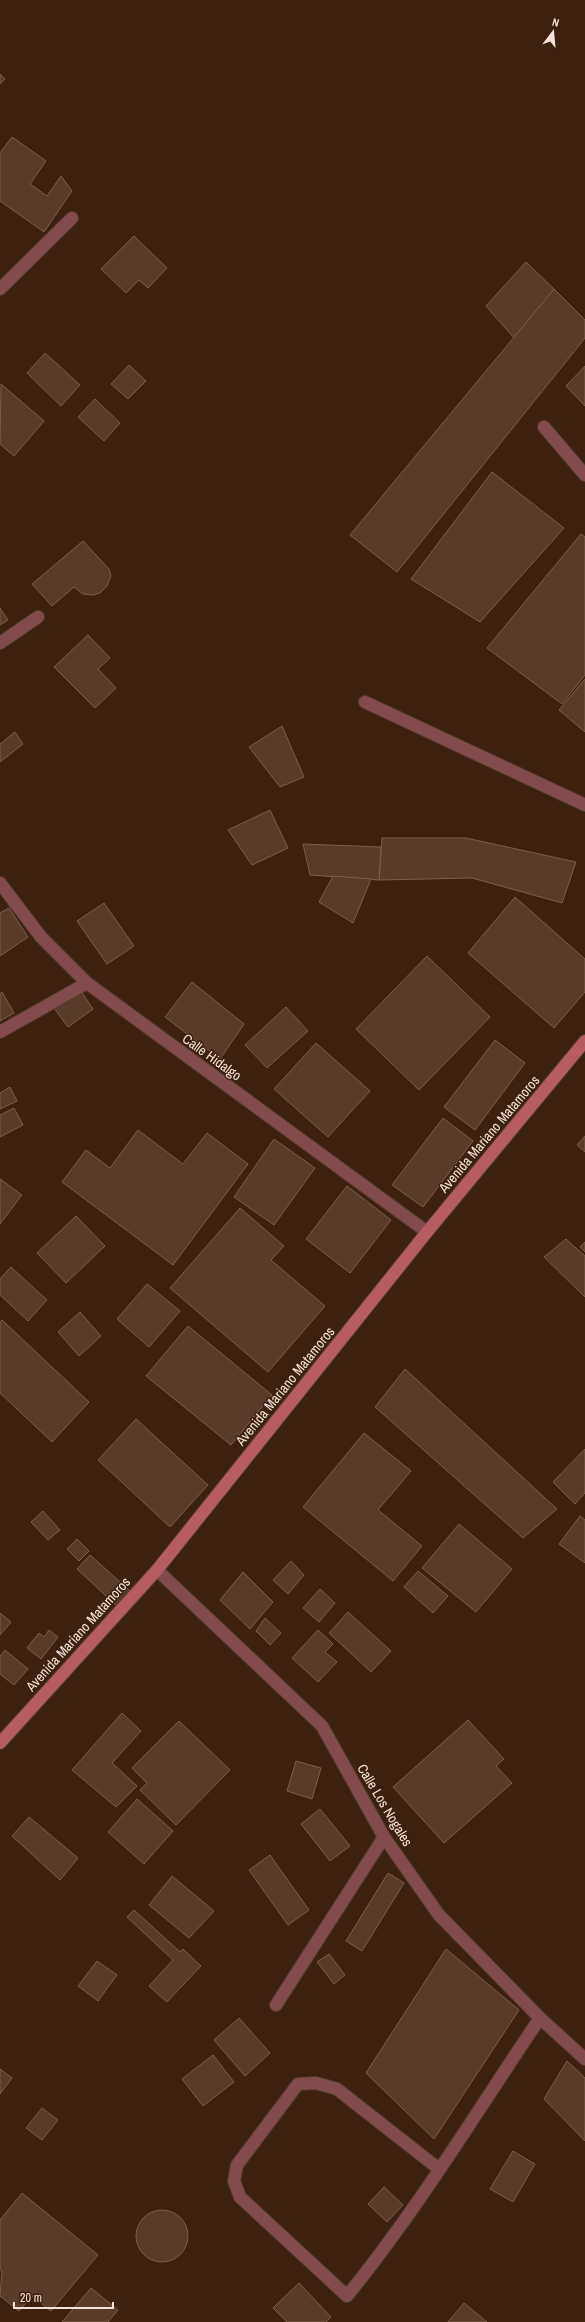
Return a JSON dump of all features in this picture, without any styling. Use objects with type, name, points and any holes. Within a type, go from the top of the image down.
[{"type":"street","points":[[0,289],[72,218]]},
{"type":"street","points":[[544,427],[585,475]]},
{"type":"street","points":[[0,643],[38,617]]},
{"type":"street","points":[[365,702],[585,805]]},
{"type":"street","name":"Calle Hidalgo","points":[[0,883],[41,937],[87,983],[427,1232]]},
{"type":"street","points":[[0,1032],[87,983]]},
{"type":"street","name":"Avenida Mariano Matamoros","points":[[0,1743],[157,1570],[427,1232],[585,1041]]},
{"type":"street","name":"Calle Los Nogales","points":[[157,1570],[322,1726],[384,1837],[439,1915],[540,2018],[585,2058]]},
{"type":"street","points":[[276,2005],[384,1837]]},
{"type":"street","points":[[439,2169],[337,2088],[316,2083],[298,2084],[237,2165],[234,2181],[240,2197],[347,2296],[386,2248],[439,2169],[540,2018]]},
{"type":"building","points":[[0,74],[5,79],[0,84]]},
{"type":"building","points":[[12,137],[46,161],[30,184],[47,196],[61,176],[72,191],[44,232],[0,201],[0,153]]},
{"type":"building","points":[[134,236],[167,268],[148,288],[139,280],[126,293],[101,269]]},
{"type":"building","points":[[526,262],[554,289],[514,338],[486,306]]},
{"type":"building","points":[[554,289],[585,320],[585,338],[397,572],[350,535]]},
{"type":"building","points":[[45,353],[80,385],[61,406],[27,373]]},
{"type":"building","points":[[129,365],[146,381],[128,399],[111,384]]},
{"type":"building","points":[[585,366],[585,406],[566,386]]},
{"type":"building","points":[[1,384],[44,421],[14,456],[0,444]]},
{"type":"building","points":[[95,399],[120,423],[104,441],[78,417]]},
{"type":"building","points":[[492,472],[564,528],[480,622],[411,579]]},
{"type":"building","points":[[581,534],[585,537],[585,675],[562,704],[487,648]]},
{"type":"building","points":[[83,541],[109,569],[111,576],[107,586],[100,593],[93,595],[83,594],[74,587],[52,606],[32,584]]},
{"type":"building","points":[[0,608],[8,620],[0,625]]},
{"type":"building","points":[[88,635],[110,658],[98,669],[116,688],[95,708],[54,667]]},
{"type":"building","points":[[585,679],[585,732],[559,710]]},
{"type":"building","points":[[282,726],[304,777],[280,787],[249,747]]},
{"type":"building","points":[[15,732],[23,744],[0,762],[0,744]]},
{"type":"building","points":[[270,810],[288,848],[252,865],[228,830]]},
{"type":"building","points":[[382,838],[466,838],[576,862],[562,903],[472,878],[379,880]]},
{"type":"building","points":[[303,844],[381,847],[379,880],[310,875]]},
{"type":"building","points":[[333,876],[371,879],[353,923],[319,902]]},
{"type":"building","points":[[515,897],[585,959],[585,992],[554,1028],[468,953]]},
{"type":"building","points":[[104,903],[134,946],[107,964],[77,921]]},
{"type":"building","points":[[9,908],[28,937],[0,956],[0,913]]},
{"type":"building","points":[[427,956],[490,1017],[419,1090],[356,1029]]},
{"type":"building","points":[[192,982],[244,1024],[220,1059],[165,1017]]},
{"type":"building","points":[[80,990],[93,1009],[68,1027],[54,1008]]},
{"type":"building","points":[[2,992],[14,1013],[0,1021],[0,994]]},
{"type":"building","points":[[286,1007],[308,1031],[267,1068],[245,1045]]},
{"type":"building","points":[[495,1040],[525,1063],[475,1130],[444,1107]]},
{"type":"building","points":[[316,1043],[370,1091],[328,1137],[274,1089]]},
{"type":"building","points":[[10,1087],[17,1101],[0,1109],[0,1093]]},
{"type":"building","points":[[14,1108],[23,1125],[0,1137],[0,1115]]},
{"type":"building","points":[[443,1118],[473,1141],[423,1207],[392,1185]]},
{"type":"building","points":[[138,1130],[183,1164],[207,1133],[248,1164],[173,1265],[62,1182],[86,1150],[110,1168]]},
{"type":"building","points":[[585,1136],[585,1152],[577,1145]]},
{"type":"building","points":[[274,1139],[315,1168],[274,1225],[234,1197]]},
{"type":"building","points":[[0,1179],[22,1195],[0,1224]]},
{"type":"building","points":[[347,1186],[391,1220],[350,1273],[306,1239]]},
{"type":"building","points":[[240,1208],[284,1246],[271,1260],[325,1306],[268,1372],[170,1288]]},
{"type":"building","points":[[76,1216],[105,1246],[66,1283],[37,1253]]},
{"type":"building","points":[[566,1239],[585,1256],[585,1297],[544,1257]]},
{"type":"building","points":[[585,1242],[585,1252],[580,1247]]},
{"type":"building","points":[[11,1267],[47,1300],[28,1321],[0,1295],[0,1279]]},
{"type":"building","points":[[147,1284],[180,1311],[149,1347],[117,1319]]},
{"type":"building","points":[[80,1312],[101,1336],[79,1356],[58,1332]]},
{"type":"building","points":[[2,1320],[89,1402],[52,1442],[0,1393],[0,1322]]},
{"type":"building","points":[[188,1326],[272,1395],[231,1445],[146,1376]]},
{"type":"building","points":[[405,1369],[557,1509],[523,1538],[375,1407]]},
{"type":"building","points":[[136,1419],[208,1485],[170,1527],[98,1460]]},
{"type":"building","points":[[364,1433],[411,1471],[378,1510],[422,1546],[393,1581],[303,1507]]},
{"type":"building","points":[[585,1449],[585,1493],[575,1504],[553,1482]]},
{"type":"building","points":[[43,1511],[60,1530],[48,1540],[31,1522]]},
{"type":"building","points":[[580,1516],[585,1520],[585,1563],[559,1544]]},
{"type":"building","points":[[459,1524],[512,1569],[476,1612],[422,1568]]},
{"type":"building","points":[[77,1539],[89,1551],[79,1561],[67,1549]]},
{"type":"building","points":[[90,1555],[130,1591],[117,1606],[77,1569]]},
{"type":"building","points":[[291,1561],[304,1575],[288,1594],[273,1580]]},
{"type":"building","points":[[418,1571],[448,1596],[433,1613],[404,1587]]},
{"type":"building","points":[[243,1572],[273,1602],[250,1629],[220,1600]]},
{"type":"building","points":[[320,1589],[335,1603],[319,1622],[303,1608]]},
{"type":"building","points":[[348,1612],[391,1651],[371,1672],[329,1633]]},
{"type":"building","points":[[0,1613],[11,1622],[0,1635]]},
{"type":"building","points":[[265,1618],[281,1633],[270,1645],[256,1631]]},
{"type":"building","points":[[49,1630],[58,1637],[41,1659],[27,1648],[39,1633],[44,1637]]},
{"type":"building","points":[[318,1630],[333,1644],[325,1652],[337,1662],[318,1682],[292,1658]]},
{"type":"building","points":[[5,1650],[28,1669],[14,1685],[0,1674],[0,1656]]},
{"type":"building","points":[[122,1713],[141,1731],[112,1763],[137,1786],[116,1807],[72,1770]]},
{"type":"building","points":[[468,1720],[504,1759],[496,1766],[512,1783],[444,1843],[393,1787]]},
{"type":"building","points":[[179,1721],[230,1770],[176,1825],[140,1790],[147,1783],[132,1768]]},
{"type":"building","points":[[296,1761],[321,1768],[312,1799],[287,1791]]},
{"type":"building","points":[[137,1799],[173,1831],[144,1864],[108,1832]]},
{"type":"building","points":[[320,1809],[350,1846],[330,1861],[301,1824]]},
{"type":"building","points":[[29,1817],[78,1858],[60,1880],[12,1836]]},
{"type":"building","points":[[270,1855],[309,1910],[288,1925],[249,1870]]},
{"type":"building","points":[[388,1873],[404,1883],[362,1951],[346,1941]]},
{"type":"building","points":[[172,1876],[214,1911],[189,1938],[149,1905]]},
{"type":"building","points":[[134,1910],[180,1952],[183,1949],[201,1966],[167,2002],[149,1986],[173,1960],[127,1917]]},
{"type":"building","points":[[446,1949],[519,2010],[434,2139],[366,2073]]},
{"type":"building","points":[[329,1954],[345,1975],[334,1984],[317,1962]]},
{"type":"building","points":[[97,1961],[117,1975],[98,2001],[78,1986]]},
{"type":"building","points":[[239,2018],[270,2053],[245,2076],[214,2040]]},
{"type":"building","points":[[213,2055],[234,2082],[203,2106],[182,2079]]},
{"type":"building","points":[[567,2061],[585,2078],[585,2141],[544,2099]]},
{"type":"building","points":[[0,2069],[12,2078],[0,2094]]},
{"type":"building","points":[[42,2108],[58,2120],[42,2140],[26,2128]]},
{"type":"building","points":[[513,2151],[535,2164],[513,2202],[490,2189]]},
{"type":"building","points":[[384,2187],[403,2205],[387,2222],[368,2204]]},
{"type":"building","points":[[22,2193],[98,2255],[51,2311],[32,2296],[19,2311],[0,2296],[2,2271],[0,2270],[0,2220]]},
{"type":"building","points":[[162,2210],[172,2212],[180,2218],[186,2226],[188,2236],[186,2246],[180,2254],[172,2260],[162,2262],[152,2260],[144,2254],[138,2246],[136,2236],[138,2226],[144,2218],[152,2212]]},
{"type":"building","points":[[299,2283],[331,2317],[326,2322],[287,2322],[273,2308]]},
{"type":"building","points":[[91,2288],[118,2310],[108,2322],[62,2322]]},
{"type":"building","points":[[464,2303],[487,2322],[448,2322]]}]
